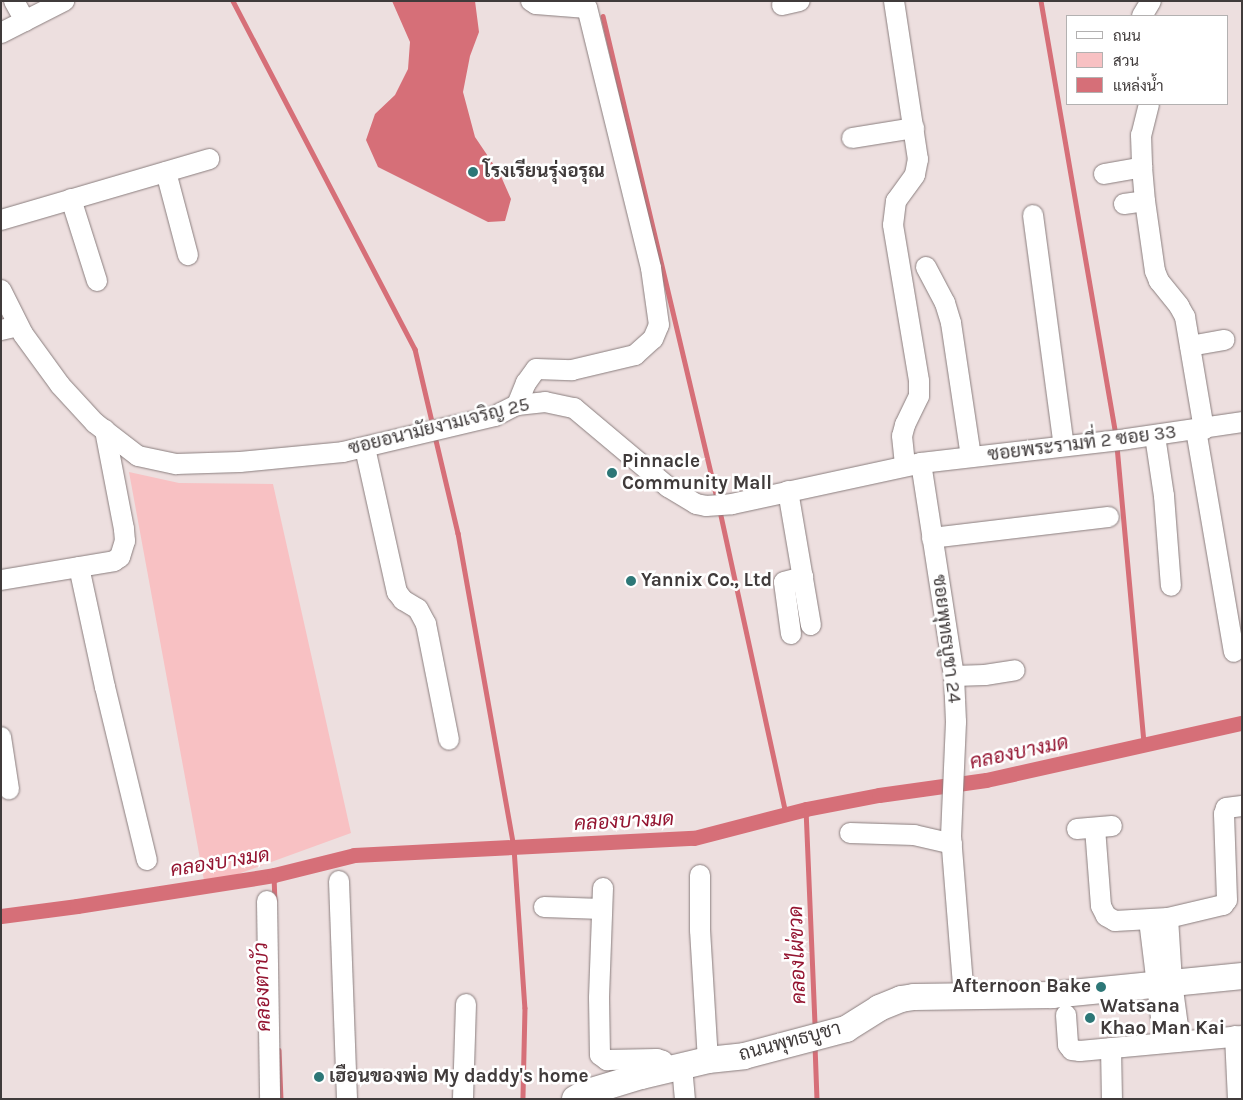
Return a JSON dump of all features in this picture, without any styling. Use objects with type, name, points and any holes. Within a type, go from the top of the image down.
[{"type":"main road","name":"ถนนพุทธบูชา","points":[[575,1099],[585,1092],[676,1068],[708,1060],[744,1056],[846,1029],[879,1008],[901,999],[1052,995],[1242,976]]},
{"type":"street","points":[[14,1],[25,21]]},
{"type":"street","points":[[1,33],[64,1]]},
{"type":"street","points":[[517,405],[526,383],[536,369],[572,370],[636,355],[653,339],[659,325],[651,268],[590,5],[536,4],[531,1]]},
{"type":"street","points":[[852,138],[914,128],[894,1]]},
{"type":"street","points":[[1143,15],[1151,1]]},
{"type":"street","points":[[1149,105],[1141,134],[1144,201],[1157,276],[1185,317],[1200,430],[1234,652]]},
{"type":"street","name":"ซอยพุทธบูชา 24","points":[[914,128],[918,159],[915,175],[896,201],[893,225],[919,381],[908,394],[896,422],[906,466],[932,538],[954,676],[956,722],[952,840],[964,996]]},
{"type":"street","points":[[1,220],[209,159]]},
{"type":"street","points":[[1104,174],[1142,167]]},
{"type":"street","points":[[166,172],[188,255]]},
{"type":"street","points":[[71,199],[97,281]]},
{"type":"street","points":[[1124,204],[1144,201]]},
{"type":"street","points":[[1033,215],[1064,446]]},
{"type":"street","points":[[926,267],[945,303],[952,323],[971,457]]},
{"type":"street","name":"ซอยอนามัยงามเจริญ 25","points":[[1,290],[10,328],[60,385],[105,430],[138,456],[176,464],[240,462],[365,448],[495,416],[517,405],[545,402],[574,408],[668,487],[696,504],[706,506],[732,504],[906,466]]},
{"type":"street","points":[[1190,346],[1224,340]]},
{"type":"street","points":[[562,404],[567,379],[572,370]]},
{"type":"street","name":"ซอยพระรามที่ 2 ซอย 33","points":[[906,466],[1155,436],[1242,422]]},
{"type":"street","points":[[1,580],[114,561],[123,552],[124,529],[105,430]]},
{"type":"street","points":[[1155,436],[1164,496],[1171,586]]},
{"type":"street","points":[[365,448],[397,592],[403,600],[418,609],[426,624],[450,740]]},
{"type":"street","points":[[788,491],[811,625]]},
{"type":"street","points":[[932,538],[1109,517]]},
{"type":"street","points":[[79,567],[105,687],[147,860]]},
{"type":"street","points":[[790,634],[784,582],[803,577]]},
{"type":"street","points":[[954,676],[985,675],[1015,670]]},
{"type":"street","points":[[1,737],[9,788]]},
{"type":"street","points":[[1095,828],[1104,913],[1109,919],[1115,921],[1159,919],[1223,905],[1227,900],[1224,814],[1226,808],[1242,806]]},
{"type":"street","points":[[850,834],[914,835],[952,840]]},
{"type":"street","points":[[700,875],[700,930],[708,1060]]},
{"type":"street","points":[[339,880],[347,1099]]},
{"type":"street","points":[[603,888],[599,998],[600,1055],[607,1060],[657,1058],[663,1061],[676,1068],[685,1099]]},
{"type":"street","points":[[267,900],[270,1099]]},
{"type":"street","points":[[544,907],[602,909]]},
{"type":"street","points":[[1159,919],[1172,1042]]},
{"type":"street","points":[[463,1099],[466,1004]]},
{"type":"street","points":[[1066,1016],[1068,1046],[1072,1050],[1080,1051],[1239,1036],[1238,1099]]},
{"type":"street","points":[[1111,1048],[1112,1099]]},
{"type":"green space","points":[[129,472],[179,483],[273,484],[351,833],[205,886]]},
{"type":"water","points":[[392,1],[475,1],[479,32],[470,56],[463,92],[475,137],[500,174],[511,199],[505,221],[488,222],[378,167],[366,140],[375,114],[395,95],[408,69],[410,42]]},
{"type":"waterway","points":[[233,1],[415,349],[433,426]]},
{"type":"waterway","points":[[1041,1],[1116,436]]},
{"type":"waterway","points":[[603,16],[718,501]]},
{"type":"waterway","points":[[435,436],[458,533],[514,848],[525,1008],[523,1099]]},
{"type":"waterway","points":[[1117,446],[1144,744]]},
{"type":"waterway","points":[[720,511],[786,814]]},
{"type":"waterway","name":"คลองบางมด","points":[[1,916],[274,875],[354,855],[694,838],[806,809],[879,795],[986,780],[1242,723]]},
{"type":"waterway","name":"คลองไผ่ขวด","points":[[806,809],[815,1027]]},
{"type":"waterway","name":"คลองตาบัว","points":[[274,875],[275,900]]},
{"type":"waterway","name":"คลองไผ่ขวด","points":[[815,1045],[817,1099]]},
{"type":"waterway","name":"คลองตาบัว","points":[[279,1050],[281,1099]]},
{"type":"place","name":"โรงเรียนรุ่งอรุณ","points":[[473,172]]},
{"type":"place","name":"Pinnacle Community Mall","points":[[612,473]]},
{"type":"place","name":"Yannix Co., Ltd","points":[[631,581]]},
{"type":"place","name":"Afternoon Bake","points":[[1101,987]]},
{"type":"place","name":"Watsana Khao Man Kai","points":[[1090,1018]]},
{"type":"place","name":"เฮือนของพ่อ My daddy's home","points":[[319,1077]]}]
